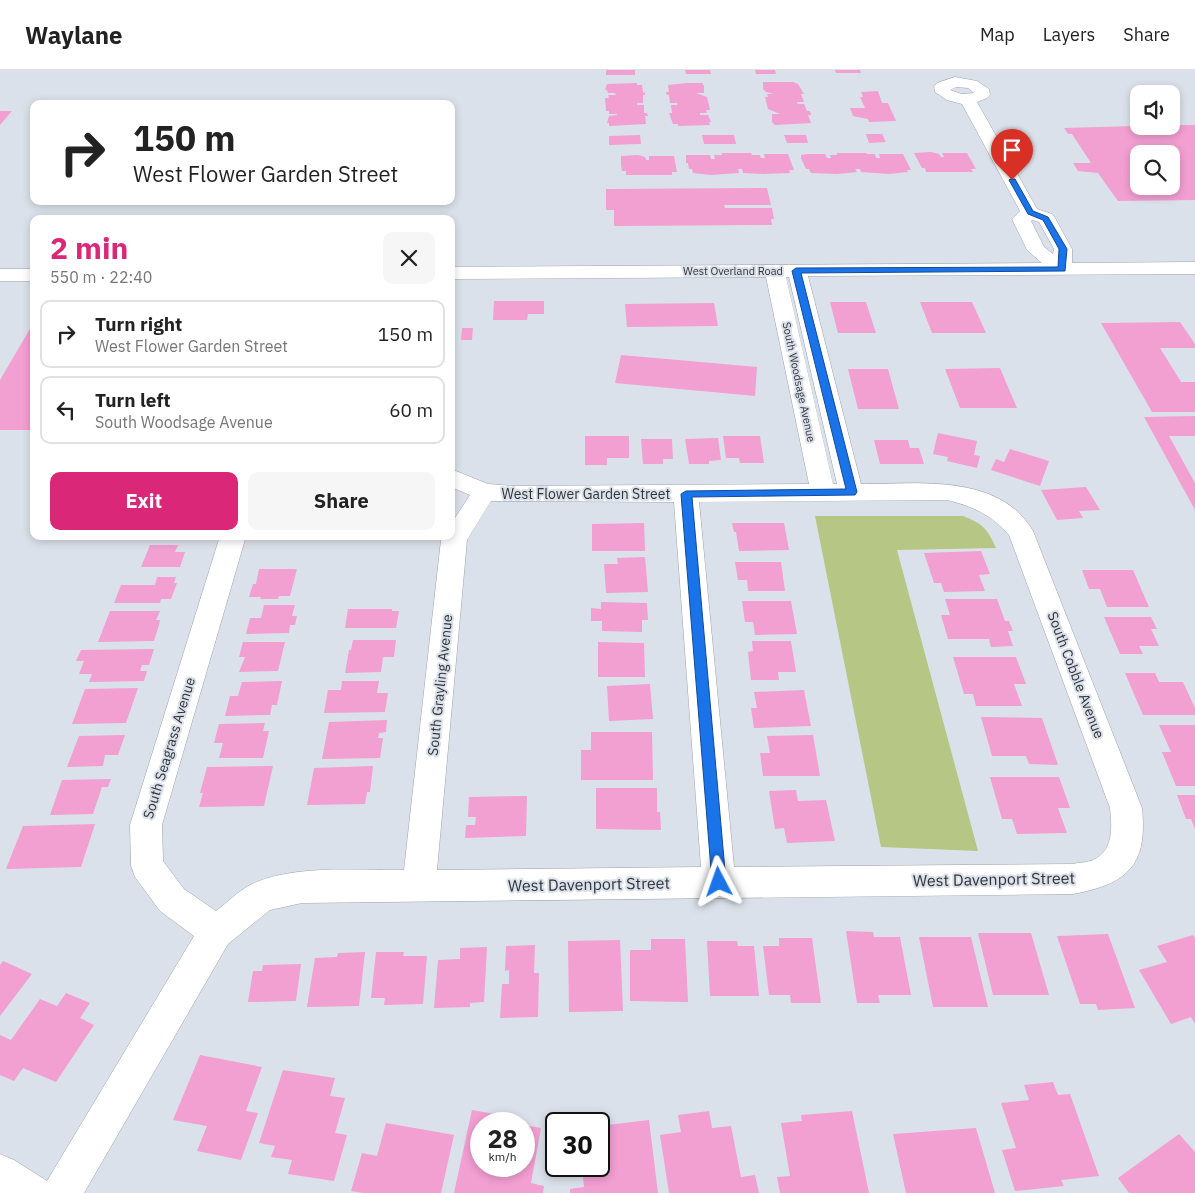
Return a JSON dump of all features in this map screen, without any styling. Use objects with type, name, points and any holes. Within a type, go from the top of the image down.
[{"type":"street","points":[[967,99],[1030,213],[1021,219],[1036,250],[1062,269]]},
{"type":"street","name":"West Overland Road","points":[[455,273],[1195,268]]},
{"type":"street","name":"South Woodsage Avenue","points":[[786,271],[852,492]]},
{"type":"street","name":"South Woodsage Avenue","points":[[786,271],[824,493]]},
{"type":"street","points":[[0,275],[30,275]]},
{"type":"street","name":"West Flower Garden Street","points":[[455,479],[484,492],[513,494],[947,492],[971,497],[992,505]]},
{"type":"street","name":"South Grayling Avenue","points":[[455,538],[484,492]]},
{"type":"street","points":[[686,494],[719,882]]},
{"type":"street","name":"South Cobble Avenue","points":[[992,505],[1008,516],[1020,531],[1126,808],[1129,835],[1120,858]]},
{"type":"street","name":"South Seagrass Avenue","points":[[216,932],[172,900],[147,866],[146,825],[232,540]]},
{"type":"street","name":"South Grayling Avenue","points":[[420,886],[454,540]]},
{"type":"street","name":"West Davenport Street","points":[[216,932],[262,896],[302,887],[1073,879],[1100,873],[1120,858]]},
{"type":"street","points":[[62,1193],[216,932]]},
{"type":"street","points":[[0,1174],[32,1193]]},
{"type":"green space","points":[[815,516],[963,516],[984,527],[993,541],[996,548],[897,550],[978,851],[881,847]]},
{"type":"building","points":[[606,70],[635,70],[635,75],[606,75]]},
{"type":"building","points":[[685,70],[710,70],[711,74],[686,74]]},
{"type":"building","points":[[755,70],[775,70],[776,74],[756,74]]},
{"type":"building","points":[[835,70],[860,70],[861,73],[836,73]]},
{"type":"building","points":[[763,82],[793,82],[798,84],[804,94],[801,94],[804,102],[797,102],[798,104],[804,104],[807,111],[810,111],[811,115],[808,115],[811,123],[775,125],[772,122],[772,114],[780,114],[768,109],[765,97],[768,97],[767,94],[774,94],[763,89]]},
{"type":"building","points":[[637,83],[637,85],[642,85],[643,93],[645,92],[643,103],[637,103],[637,105],[644,105],[644,113],[647,113],[648,116],[645,116],[646,124],[609,126],[609,123],[607,123],[609,116],[617,114],[609,114],[609,111],[606,111],[605,98],[609,98],[608,95],[616,95],[605,90],[607,84]]},
{"type":"building","points":[[702,83],[704,86],[704,93],[696,93],[707,97],[710,110],[706,110],[707,113],[700,113],[700,115],[708,115],[711,122],[709,122],[710,125],[678,126],[678,124],[673,124],[669,113],[672,113],[671,105],[677,105],[677,103],[670,103],[669,95],[666,92],[669,92],[668,85]]},
{"type":"building","points":[[878,91],[882,103],[888,103],[896,121],[869,122],[868,119],[853,116],[850,108],[865,108],[860,97],[863,97],[861,92]]},
{"type":"building","points":[[0,111],[12,111],[0,125]]},
{"type":"building","points":[[1180,125],[1195,125],[1195,200],[1118,201],[1098,173],[1078,171],[1073,163],[1091,163],[1072,134],[1068,134],[1064,128],[1130,126],[1130,135],[1180,135]]},
{"type":"building","points":[[866,134],[882,134],[886,142],[869,143]]},
{"type":"building","points":[[640,135],[641,144],[609,145],[609,136]]},
{"type":"building","points":[[702,135],[734,135],[736,144],[704,144]]},
{"type":"building","points":[[784,135],[806,135],[808,143],[787,143]]},
{"type":"building","points":[[931,152],[939,154],[941,157],[944,157],[942,153],[967,153],[976,169],[971,169],[973,172],[926,172],[914,153]]},
{"type":"building","points":[[722,153],[751,153],[752,155],[760,155],[761,158],[765,158],[764,154],[788,154],[794,170],[789,170],[790,173],[763,174],[743,173],[742,169],[738,169],[739,173],[711,175],[693,173],[692,169],[689,169],[688,163],[686,163],[686,155],[710,155],[711,159],[715,159],[714,155],[722,155]]},
{"type":"building","points":[[837,153],[875,154],[876,158],[880,158],[879,154],[903,154],[911,170],[888,174],[861,172],[860,169],[855,169],[857,172],[838,174],[811,173],[809,169],[806,169],[801,158],[801,155],[825,154],[827,158],[831,158],[830,155],[837,155]]},
{"type":"building","points":[[638,155],[645,157],[646,160],[649,160],[649,156],[674,156],[677,172],[672,172],[672,175],[626,175],[626,171],[622,171],[621,156]]},
{"type":"building","points":[[767,188],[771,205],[724,205],[725,208],[772,208],[774,219],[771,219],[772,225],[614,226],[614,210],[606,210],[606,189]]},
{"type":"building","points":[[494,301],[544,301],[544,314],[528,314],[527,320],[493,320]]},
{"type":"building","points":[[830,302],[866,302],[876,333],[838,333]]},
{"type":"building","points":[[920,302],[972,302],[986,333],[932,333]]},
{"type":"building","points":[[714,303],[718,326],[627,327],[625,304]]},
{"type":"building","points":[[1180,322],[1195,344],[1195,348],[1160,348],[1181,382],[1195,382],[1195,412],[1152,412],[1101,323]]},
{"type":"building","points":[[462,328],[473,328],[472,340],[461,340]]},
{"type":"building","points":[[30,329],[30,430],[0,430],[0,380]]},
{"type":"building","points":[[621,355],[757,367],[755,396],[615,383]]},
{"type":"building","points":[[1000,368],[1017,408],[960,408],[945,369]]},
{"type":"building","points":[[848,369],[888,369],[899,409],[858,409]]},
{"type":"building","points":[[1195,416],[1195,436],[1169,436],[1195,483],[1195,510],[1144,417]]},
{"type":"building","points":[[938,433],[977,441],[974,455],[980,456],[977,468],[947,461],[948,457],[933,454]]},
{"type":"building","points":[[585,436],[629,436],[629,458],[607,458],[607,465],[585,465]]},
{"type":"building","points":[[723,436],[760,436],[764,463],[740,463],[739,458],[726,458]]},
{"type":"building","points":[[718,438],[721,460],[709,461],[709,464],[689,464],[685,439]]},
{"type":"building","points":[[641,439],[672,439],[673,459],[663,459],[663,464],[643,464]]},
{"type":"building","points":[[874,440],[908,440],[910,448],[919,448],[924,464],[880,464]]},
{"type":"building","points":[[1010,449],[1049,461],[1040,486],[991,470],[996,459],[1004,462]]},
{"type":"building","points":[[1086,487],[1100,510],[1079,511],[1083,518],[1057,520],[1041,490]]},
{"type":"building","points":[[644,523],[645,551],[592,551],[592,524]]},
{"type":"building","points":[[732,523],[784,523],[789,550],[739,551],[736,532],[734,532]]},
{"type":"building","points":[[150,545],[178,545],[175,552],[185,552],[180,567],[141,567]]},
{"type":"building","points":[[981,551],[990,574],[979,575],[985,591],[944,592],[941,583],[934,583],[924,553]]},
{"type":"building","points":[[645,557],[648,592],[606,593],[604,564],[618,564],[617,558]]},
{"type":"building","points":[[735,562],[781,562],[785,591],[748,591],[747,580],[738,580]]},
{"type":"building","points":[[259,569],[297,569],[290,596],[279,596],[278,599],[249,597],[253,584],[256,584]]},
{"type":"building","points":[[1082,570],[1133,570],[1149,607],[1107,607],[1100,589],[1089,589]]},
{"type":"building","points":[[157,577],[176,577],[174,583],[177,583],[171,599],[161,599],[160,603],[114,603],[121,585],[155,585]]},
{"type":"building","points":[[945,599],[997,599],[1005,621],[1009,621],[1013,631],[1008,631],[1013,646],[991,647],[989,639],[948,639],[941,615],[950,615]]},
{"type":"building","points":[[742,601],[791,601],[797,634],[755,635],[753,622],[745,622]]},
{"type":"building","points":[[601,602],[647,603],[648,620],[642,620],[642,632],[602,631],[602,621],[591,621],[591,608],[601,609]]},
{"type":"building","points":[[264,605],[295,605],[292,616],[297,616],[295,625],[290,625],[289,633],[246,634],[250,618],[261,618]]},
{"type":"building","points":[[348,609],[392,609],[392,611],[399,611],[396,628],[345,628]]},
{"type":"building","points":[[110,611],[160,611],[156,620],[160,620],[154,641],[98,642]]},
{"type":"building","points":[[1104,617],[1151,617],[1157,629],[1151,629],[1159,646],[1139,646],[1143,654],[1120,654]]},
{"type":"building","points":[[353,640],[396,640],[394,657],[383,657],[381,672],[345,673],[349,650],[351,650]]},
{"type":"building","points":[[752,641],[791,641],[796,672],[778,672],[779,680],[751,680],[748,652],[753,651]]},
{"type":"building","points":[[243,642],[285,642],[278,671],[239,672],[245,657],[239,657]]},
{"type":"building","points":[[598,642],[644,643],[645,677],[598,677]]},
{"type":"building","points":[[154,649],[149,665],[142,665],[140,671],[147,671],[144,681],[89,682],[92,674],[79,674],[84,661],[76,661],[81,650]]},
{"type":"building","points":[[953,657],[1016,657],[1026,684],[1014,684],[1022,706],[976,706],[973,694],[964,694]]},
{"type":"building","points":[[1125,673],[1155,673],[1159,682],[1183,682],[1195,708],[1195,715],[1143,715]]},
{"type":"building","points":[[282,681],[277,705],[272,705],[270,715],[225,716],[230,696],[238,696],[242,682]]},
{"type":"building","points":[[342,681],[379,681],[377,693],[388,693],[385,712],[324,713],[328,690],[341,690]]},
{"type":"building","points":[[650,684],[653,719],[609,721],[607,686]]},
{"type":"building","points":[[138,688],[126,723],[72,724],[85,689]]},
{"type":"building","points":[[804,690],[811,726],[754,728],[751,708],[757,708],[754,692]]},
{"type":"building","points":[[981,717],[1042,718],[1058,765],[1029,764],[1026,756],[992,756]]},
{"type":"building","points":[[387,720],[386,732],[379,733],[378,738],[383,738],[380,758],[322,759],[329,722]]},
{"type":"building","points":[[265,723],[263,731],[269,731],[263,758],[219,758],[223,743],[214,743],[219,724]]},
{"type":"building","points":[[1159,725],[1195,725],[1195,786],[1176,786],[1162,752],[1171,752]]},
{"type":"building","points":[[591,732],[652,732],[653,780],[581,780],[581,750],[591,750]]},
{"type":"building","points":[[125,735],[118,755],[105,755],[103,766],[67,767],[79,736]]},
{"type":"building","points":[[813,735],[820,776],[763,776],[760,753],[770,753],[767,736]]},
{"type":"building","points":[[273,766],[264,806],[199,807],[203,793],[200,793],[207,767]]},
{"type":"building","points":[[373,766],[370,792],[367,792],[365,804],[307,805],[314,768]]},
{"type":"building","points":[[990,777],[1059,777],[1070,808],[1058,808],[1067,833],[1017,834],[1012,819],[1002,819]]},
{"type":"building","points":[[111,779],[108,787],[102,787],[93,814],[50,815],[62,780]]},
{"type":"building","points":[[596,788],[657,788],[657,812],[660,812],[661,830],[596,829]]},
{"type":"building","points":[[796,790],[798,801],[826,800],[835,841],[787,843],[784,828],[775,829],[769,791]]},
{"type":"building","points":[[1177,795],[1195,795],[1195,829],[1191,819],[1186,819]]},
{"type":"building","points":[[527,796],[526,836],[465,838],[466,825],[475,825],[476,817],[468,817],[469,797]]},
{"type":"building","points":[[95,824],[81,867],[6,869],[23,826]]},
{"type":"building","points":[[846,931],[873,932],[874,937],[900,937],[911,995],[878,995],[880,1003],[857,1003]]},
{"type":"building","points":[[978,933],[1031,933],[1049,995],[993,995]]},
{"type":"building","points":[[1108,934],[1135,1008],[1098,1010],[1096,1004],[1080,1004],[1057,936]]},
{"type":"building","points":[[1193,935],[1195,938],[1195,1024],[1191,1017],[1171,1024],[1139,970],[1167,962],[1157,946]]},
{"type":"building","points":[[919,937],[971,937],[988,1007],[933,1007]]},
{"type":"building","points":[[779,938],[812,938],[821,1003],[791,1003],[790,995],[769,995],[763,946],[779,946]]},
{"type":"building","points":[[651,939],[685,939],[688,1002],[630,1001],[630,950],[651,950]]},
{"type":"building","points":[[620,940],[623,1011],[569,1012],[568,941]]},
{"type":"building","points":[[707,941],[737,941],[738,946],[754,946],[759,996],[710,996]]},
{"type":"building","points":[[535,945],[534,973],[539,973],[538,1017],[500,1018],[502,984],[509,984],[509,970],[505,971],[506,946]]},
{"type":"building","points":[[487,947],[484,1002],[470,1003],[470,1007],[434,1008],[438,960],[460,959],[460,948]]},
{"type":"building","points":[[365,952],[359,1006],[307,1007],[315,958],[337,957],[338,953]]},
{"type":"building","points":[[376,952],[404,952],[403,956],[427,956],[423,1004],[384,1005],[385,998],[371,998]]},
{"type":"building","points":[[3,961],[32,974],[0,1016],[0,965]]},
{"type":"building","points":[[301,964],[296,1001],[248,1002],[253,971],[262,971],[263,965]]},
{"type":"building","points":[[66,993],[90,1003],[80,1018],[94,1025],[56,1082],[23,1068],[14,1081],[0,1075],[0,1035],[11,1040],[40,999],[57,1006]]},
{"type":"building","points":[[200,1055],[262,1067],[246,1111],[258,1113],[241,1160],[197,1151],[207,1126],[173,1120]]},
{"type":"building","points":[[283,1070],[335,1078],[330,1096],[345,1098],[335,1133],[347,1135],[334,1181],[288,1174],[292,1160],[271,1157],[275,1146],[259,1143]]},
{"type":"building","points":[[1053,1082],[1058,1095],[1070,1094],[1099,1176],[1061,1180],[1064,1186],[1015,1191],[1002,1150],[1016,1148],[1001,1103],[1029,1100],[1024,1085]]},
{"type":"building","points":[[709,1111],[712,1128],[731,1126],[741,1177],[755,1175],[759,1193],[669,1193],[660,1135],[681,1132],[678,1115]]},
{"type":"building","points":[[852,1111],[869,1193],[780,1193],[777,1177],[790,1176],[781,1123],[802,1121],[801,1115]]},
{"type":"building","points":[[470,1119],[470,1177],[532,1177],[531,1183],[544,1186],[543,1193],[454,1193]]},
{"type":"building","points":[[649,1120],[658,1193],[570,1193],[570,1189],[584,1187],[583,1177],[610,1177],[610,1125]]},
{"type":"building","points":[[386,1123],[454,1135],[441,1193],[363,1193],[351,1191],[362,1153],[377,1156]]},
{"type":"building","points":[[535,1127],[541,1128],[535,1161]]},
{"type":"building","points":[[976,1128],[995,1193],[906,1193],[893,1134]]},
{"type":"building","points":[[1179,1134],[1195,1152],[1195,1193],[1129,1193],[1118,1178]]},
{"type":"route","points":[[719,882],[686,494],[852,492],[796,271],[1062,269],[1063,249],[1046,218],[1030,213],[1012,180]]}]
